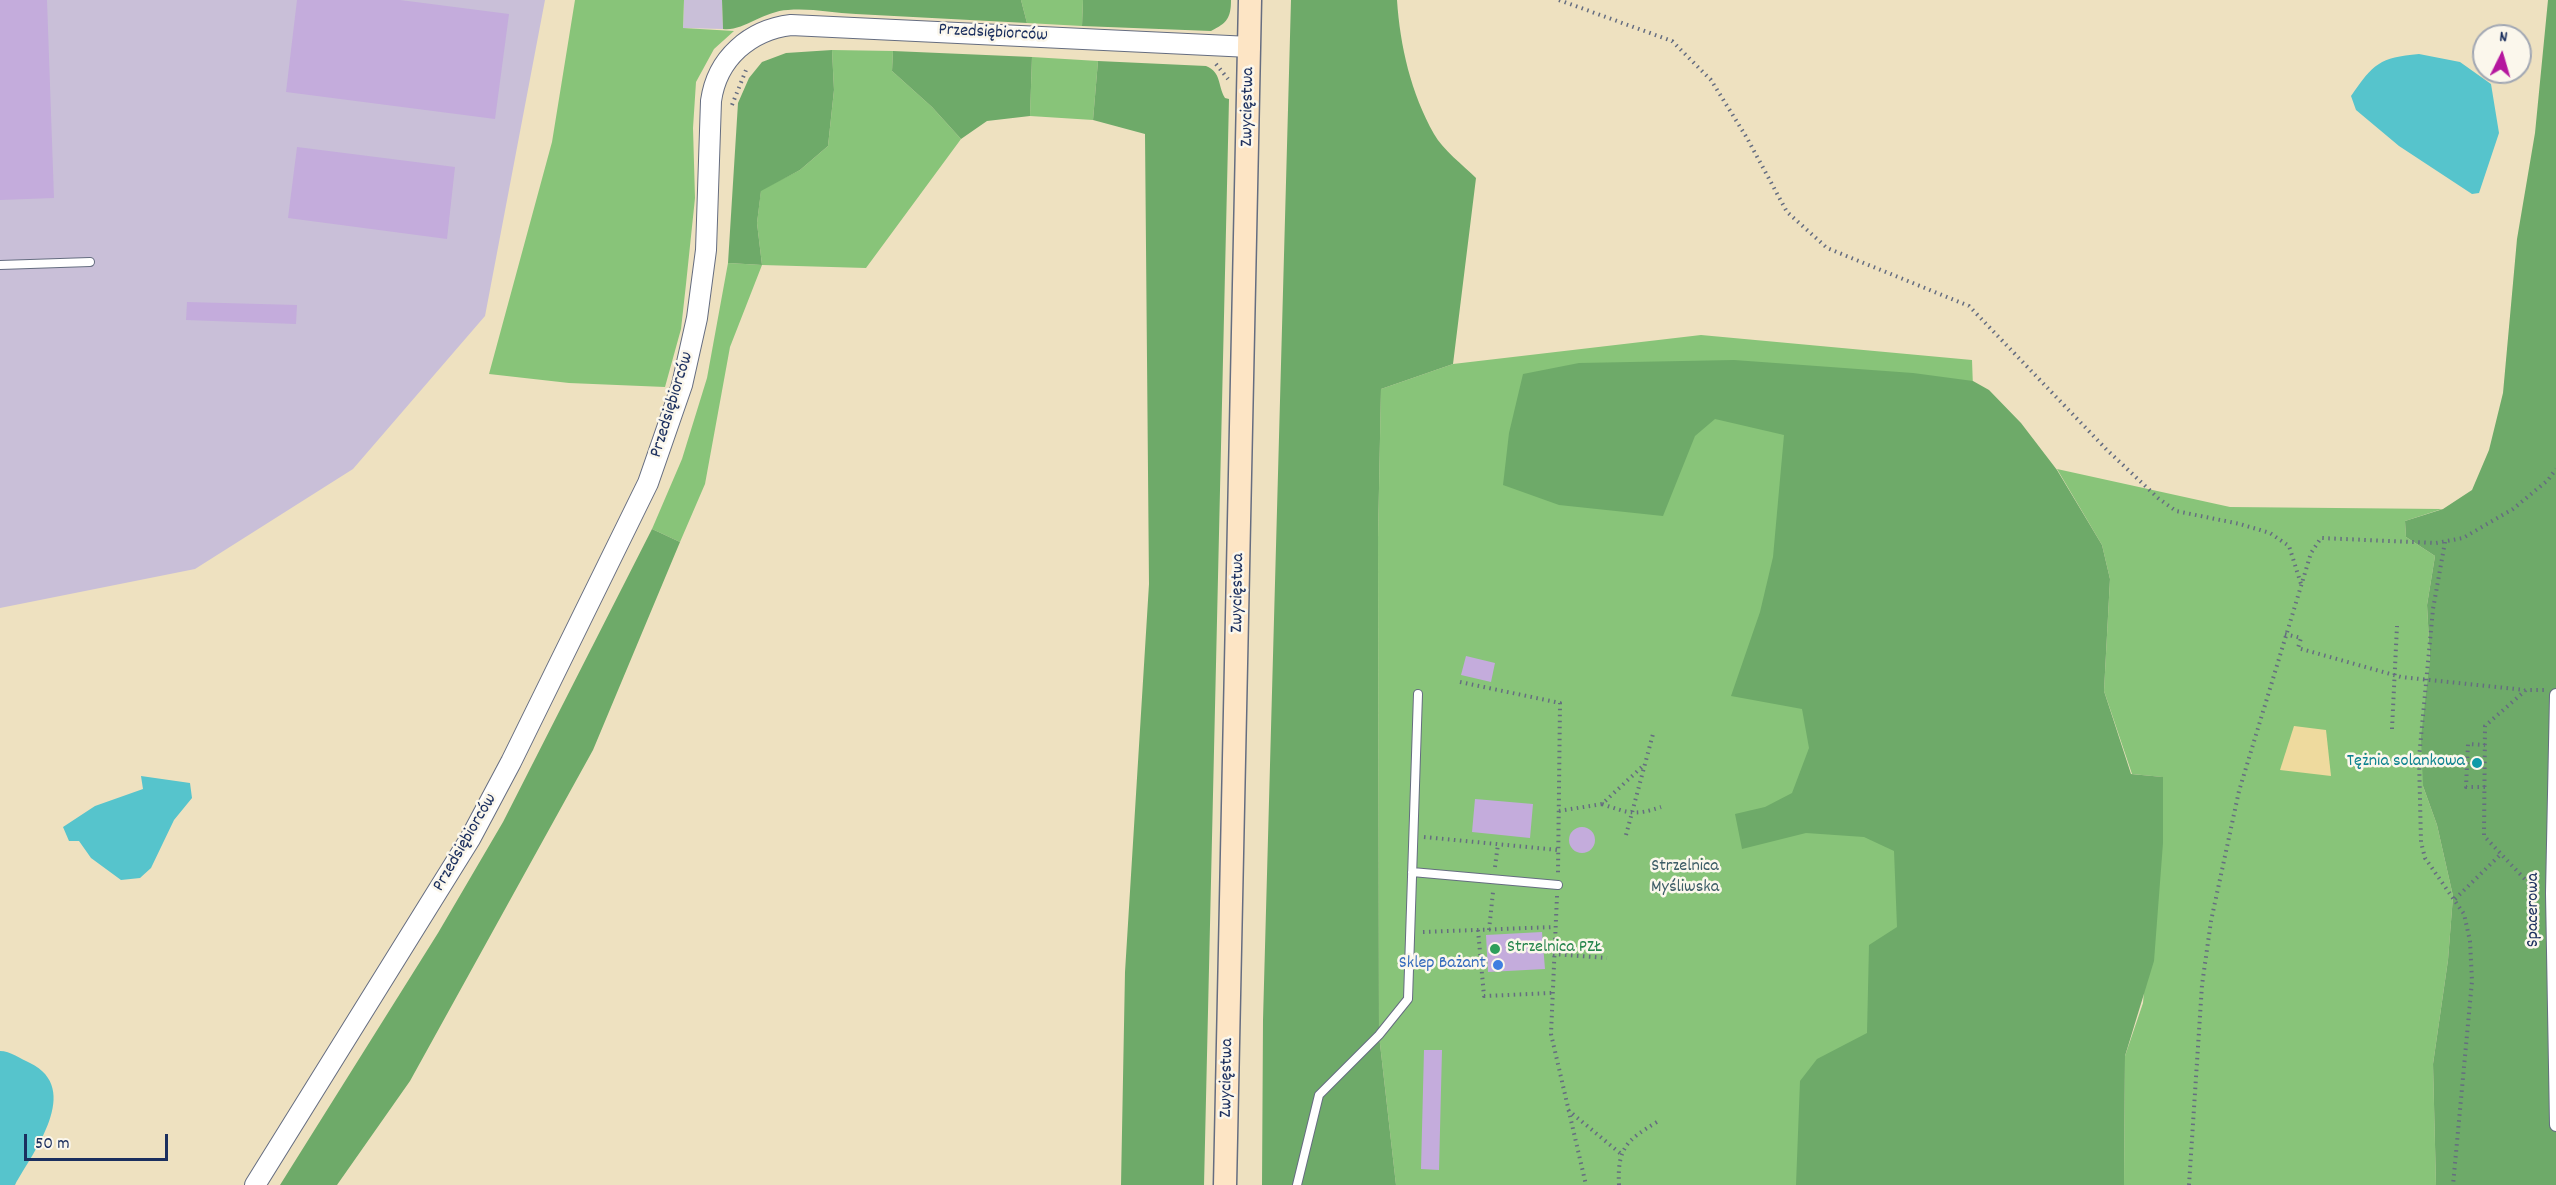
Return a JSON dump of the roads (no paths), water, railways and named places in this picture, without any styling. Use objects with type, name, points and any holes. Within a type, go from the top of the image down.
[{"type":"main road","name":"Zwycięstwa","points":[[1225,1185],[1250,0]]},
{"type":"street","name":"Przedsiębiorców","points":[[255,1185],[470,839],[511,762],[648,483],[682,386],[697,318],[706,250],[711,101],[715,82],[728,59],[753,36],[792,25],[1250,47]]},
{"type":"street","name":"Spacerowa","points":[[2551,693],[2556,1125]]},
{"type":"lane","points":[[0,265],[90,262]]},
{"type":"lane","points":[[1297,1185],[1319,1095],[1379,1035],[1408,999],[1418,694]]},
{"type":"lane","points":[[1412,872],[1558,885]]},
{"type":"water","points":[[2419,54],[2460,62],[2472,71],[2472,84],[2491,84],[2499,133],[2479,193],[2472,194],[2399,146],[2356,110],[2351,96],[2366,76],[2379,64],[2395,58]]},
{"type":"water","points":[[141,776],[190,783],[192,798],[174,820],[151,868],[140,878],[121,880],[91,858],[79,841],[69,841],[63,827],[95,806],[143,789]]},
{"type":"water","points":[[0,1051],[30,1063],[45,1074],[53,1088],[53,1104],[42,1139],[15,1185],[0,1185]]},
{"type":"place","name":"Tężnia solankowa","points":[[2477,763]]},
{"type":"place","name":"Strzelnica PZŁ","points":[[1495,949]]},
{"type":"place","name":"Sklep Bażant","points":[[1498,965]]},
{"type":"park label","name":"Strzelnica Myśliwska","points":[[1685,878]]}]
